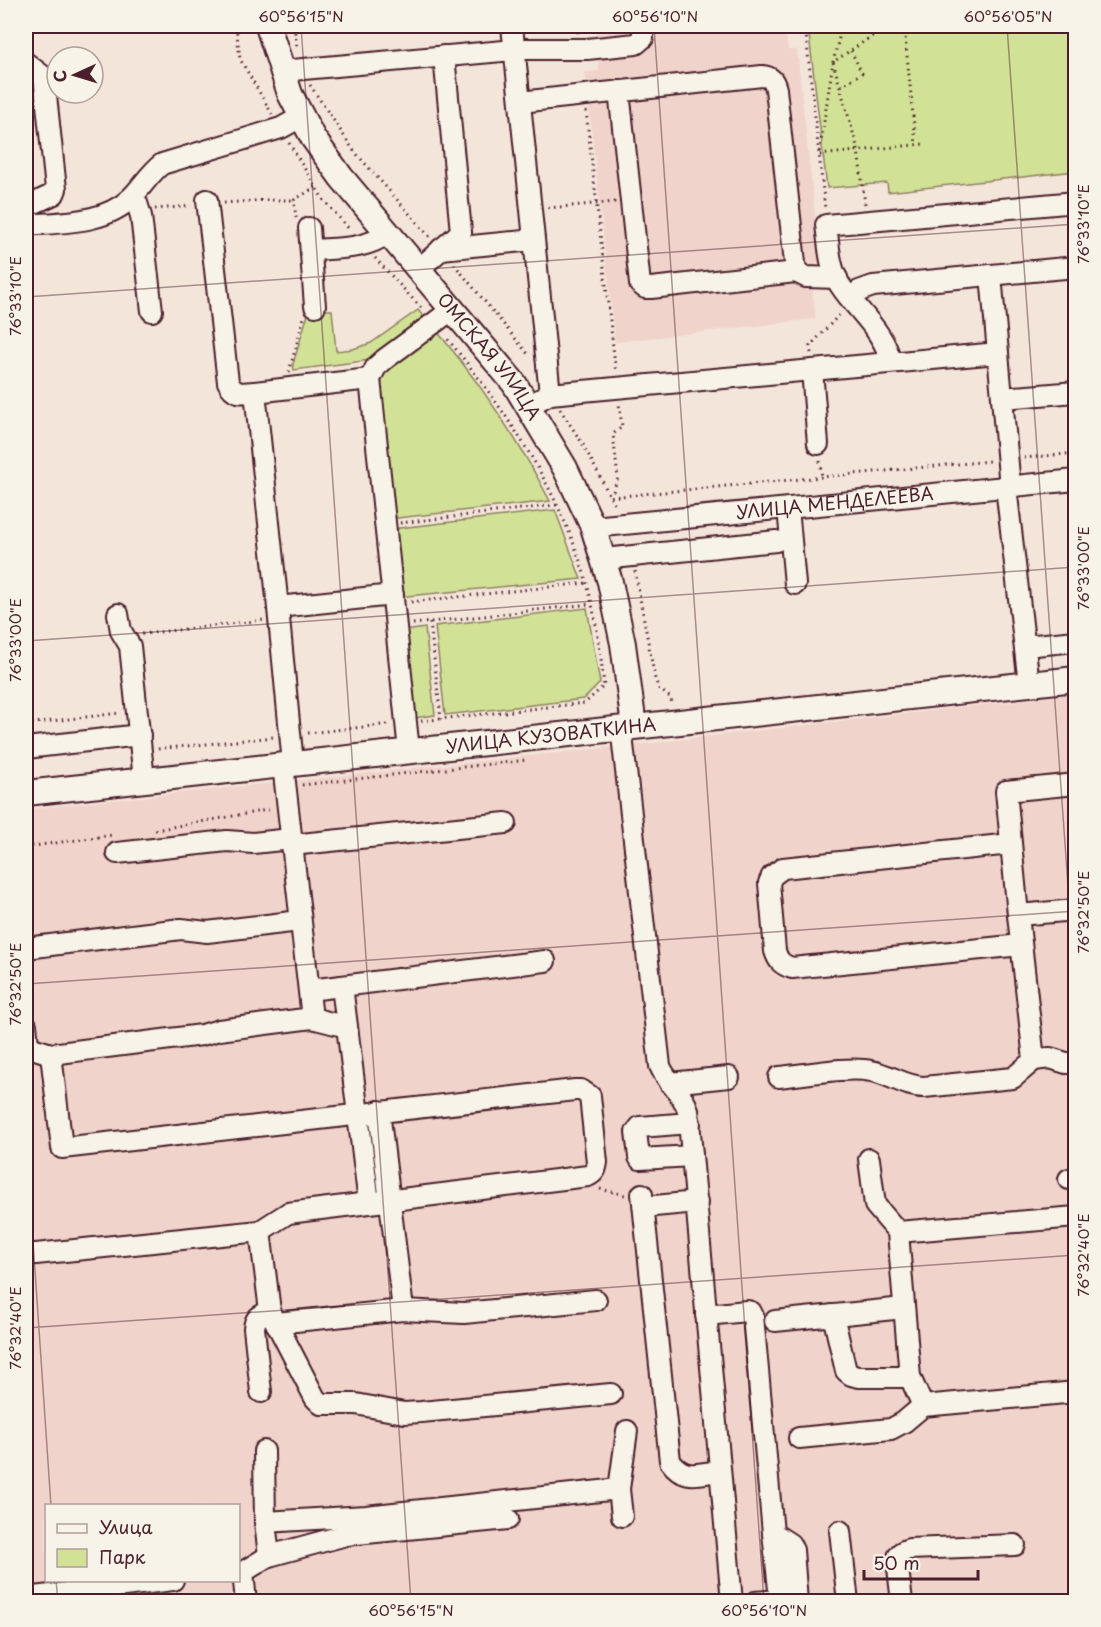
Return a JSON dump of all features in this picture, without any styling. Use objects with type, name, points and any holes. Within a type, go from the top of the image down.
[{"type":"main road","name":"ОМСКАЯ УЛИЦА","points":[[268,26],[281,71],[291,123],[341,177],[419,269],[444,316],[540,400],[565,468],[593,527],[604,559],[624,644],[627,726]]},
{"type":"main road","name":"УЛИЦА КУЗОВАТКИНА","points":[[26,793],[144,780],[292,771],[409,751],[1076,679]]},
{"type":"street","points":[[512,26],[534,240],[540,400],[617,387],[998,352]]},
{"type":"street","points":[[281,71],[514,50],[580,49],[636,44],[643,38],[643,26]]},
{"type":"street","points":[[444,56],[462,239]]},
{"type":"street","points":[[26,63],[44,77],[56,189],[54,194],[26,207]]},
{"type":"street","points":[[520,102],[769,77],[774,82],[796,272]]},
{"type":"street","points":[[619,92],[640,284],[645,288],[796,272],[806,277],[837,278]]},
{"type":"street","points":[[26,225],[102,216],[131,198],[162,164],[291,123]]},
{"type":"street","points":[[131,198],[137,203],[141,216],[152,311]]},
{"type":"street","points":[[207,200],[228,382],[232,390],[238,393],[255,392],[370,379]]},
{"type":"street","points":[[891,362],[885,342],[837,278],[830,258],[826,225],[1076,202]]},
{"type":"street","points":[[309,228],[315,306]]},
{"type":"street","points":[[310,250],[364,245],[380,240],[388,233]]},
{"type":"street","points":[[419,269],[441,249],[462,239],[534,240]]},
{"type":"street","points":[[852,300],[859,291],[873,286],[1076,267]]},
{"type":"street","points":[[991,275],[1008,459],[1008,487],[1025,646],[1024,684]]},
{"type":"street","points":[[409,751],[370,379],[376,367],[385,359],[444,316]]},
{"type":"street","points":[[812,369],[818,444]]},
{"type":"street","points":[[255,392],[290,735],[292,771],[287,806],[312,1018]]},
{"type":"street","points":[[1002,398],[1076,392]]},
{"type":"street","name":"УЛИЦА МЕНДЕЛЕЕВА","points":[[593,527],[1076,480]]},
{"type":"street","points":[[788,508],[795,584]]},
{"type":"street","points":[[604,559],[776,541]]},
{"type":"street","points":[[1005,569],[1024,684]]},
{"type":"street","points":[[278,602],[393,600]]},
{"type":"street","points":[[118,614],[119,624],[130,646],[144,780]]},
{"type":"street","points":[[1025,646],[1076,641]]},
{"type":"street","points":[[627,726],[660,1066],[665,1077],[685,1100],[690,1123],[732,1602]]},
{"type":"street","points":[[26,748],[141,743]]},
{"type":"street","points":[[1034,1060],[1006,791],[1076,784]]},
{"type":"street","points":[[116,844],[291,842],[506,824]]},
{"type":"street","points":[[1011,844],[783,868],[777,871],[769,883],[775,951],[783,965],[792,968],[1021,945]]},
{"type":"street","points":[[1018,915],[1076,910]]},
{"type":"street","points":[[26,948],[181,929],[207,932],[300,921]]},
{"type":"street","points":[[309,990],[545,961]]},
{"type":"street","points":[[342,986],[369,1203]]},
{"type":"street","points":[[26,1025],[27,1046],[51,1054],[202,1035],[219,1030],[312,1018],[347,1027]]},
{"type":"street","points":[[26,1255],[260,1231],[288,1213],[523,1185],[593,1174],[597,1162],[591,1103],[586,1092],[574,1090],[62,1148],[51,1054]]},
{"type":"street","points":[[779,1077],[861,1069],[879,1073],[912,1086],[924,1087],[1013,1078],[1034,1060],[1050,1058],[1066,1063],[1076,1063]]},
{"type":"street","points":[[670,1083],[729,1077]]},
{"type":"street","points":[[379,1111],[402,1310]]},
{"type":"street","points":[[690,1123],[640,1127],[636,1132],[640,1160],[692,1156]]},
{"type":"street","points":[[869,1159],[875,1206],[898,1232],[909,1377],[923,1406]]},
{"type":"street","points":[[697,1202],[643,1200],[670,1461],[677,1472],[684,1474],[720,1471]]},
{"type":"street","points":[[898,1232],[1076,1216]]},
{"type":"street","points":[[260,1231],[273,1317],[315,1398],[321,1404],[356,1404],[404,1413],[611,1394]]},
{"type":"street","points":[[261,1392],[255,1321],[258,1317],[402,1310],[464,1313],[596,1300]]},
{"type":"street","points":[[775,1321],[904,1308]]},
{"type":"street","points":[[706,1315],[747,1311],[753,1316],[773,1533],[791,1600],[755,1602]]},
{"type":"street","points":[[833,1315],[846,1371],[851,1376],[909,1377]]},
{"type":"street","points":[[799,1438],[891,1429],[904,1422],[923,1406],[1076,1392]]},
{"type":"street","points":[[622,1516],[619,1489],[627,1431]]},
{"type":"street","points":[[264,1451],[265,1522],[269,1556]]},
{"type":"street","points":[[265,1522],[366,1516],[619,1489]]},
{"type":"street","points":[[246,1602],[241,1572],[269,1556],[346,1535],[508,1519]]},
{"type":"street","points":[[840,1531],[848,1602]]},
{"type":"street","points":[[902,1602],[897,1560],[903,1551],[1015,1545]]},
{"type":"street","points":[[31,1597],[164,1582]]},
{"type":"path","points":[[141,743],[290,735],[585,703],[603,686],[597,634],[586,583],[572,539],[530,454],[472,368],[444,316],[364,245],[323,199],[291,123],[240,59],[236,26]]},
{"type":"path","points":[[577,26],[580,49]]},
{"type":"path","points":[[805,26],[826,225]]},
{"type":"path","points":[[819,155],[833,62],[842,26]]},
{"type":"path","points":[[833,62],[883,29],[881,26]]},
{"type":"path","points":[[904,26],[916,145]]},
{"type":"path","points":[[841,86],[862,74],[850,51]]},
{"type":"path","points":[[833,62],[858,150],[867,221]]},
{"type":"path","points":[[585,95],[622,427],[613,434],[618,478],[611,497],[623,524]]},
{"type":"path","points":[[819,155],[923,144]]},
{"type":"path","points":[[531,210],[630,200]]},
{"type":"path","points":[[812,369],[810,346],[839,315],[837,278]]},
{"type":"path","points":[[611,497],[1076,453]]},
{"type":"path","points":[[386,524],[556,505]]},
{"type":"path","points":[[633,556],[655,680],[659,689],[671,698],[673,721]]},
{"type":"path","points":[[393,600],[586,583]]},
{"type":"path","points":[[124,636],[272,619],[271,598],[278,602]]},
{"type":"path","points":[[396,626],[590,604]]},
{"type":"path","points":[[430,623],[441,718]]},
{"type":"path","points":[[26,724],[120,713]]},
{"type":"path","points":[[292,771],[532,759]]},
{"type":"path","points":[[149,831],[287,806]]},
{"type":"path","points":[[26,846],[116,844]]},
{"type":"path","points":[[600,1189],[609,1192]]},
{"type":"path","points":[[26,1494],[31,1597]]},
{"type":"shaded area","points":[[595,26],[785,26],[788,50],[797,50],[820,261],[810,269],[816,319],[615,342],[585,72],[599,71]]},
{"type":"shaded area","points":[[1075,694],[1075,1601],[26,1601],[26,809],[650,743]]},
{"type":"green space","points":[[808,26],[1074,26],[1075,171],[888,192],[887,183],[827,188]]},
{"type":"green space","points":[[326,310],[332,310],[336,351],[353,349],[371,343],[418,310],[427,321],[371,360],[294,370],[293,364],[308,314],[323,313]]},
{"type":"green space","points":[[436,330],[498,412],[550,501],[397,518],[391,516],[380,389],[385,368]]},
{"type":"green space","points":[[555,510],[581,579],[398,597],[392,535],[399,528]]},
{"type":"green space","points":[[587,608],[600,683],[584,699],[445,715],[435,626]]},
{"type":"green space","points":[[425,628],[435,715],[414,718],[405,631]]}]
